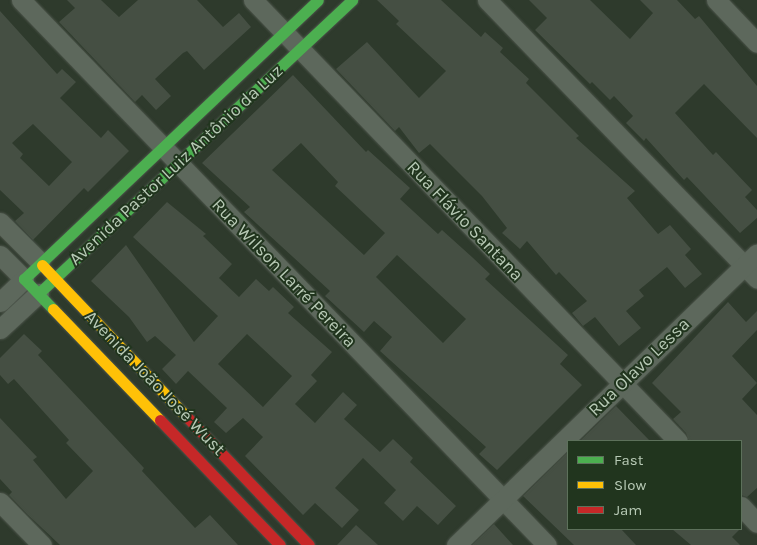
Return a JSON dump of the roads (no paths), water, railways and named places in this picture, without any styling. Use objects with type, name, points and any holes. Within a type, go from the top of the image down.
[{"type":"street","name":"Rua Wilson Larré Pereira","points":[[21,0],[547,545]]},
{"type":"street","name":"Rua Flávio Santana","points":[[253,0],[677,440]]},
{"type":"street","name":"Avenida Pastor Luiz Antônio da Luz","points":[[0,302],[318,0]]},
{"type":"street","name":"Avenida Pastor Luiz Antônio da Luz","points":[[0,329],[301,50],[352,0]]},
{"type":"street","points":[[488,0],[750,259],[757,279]]},
{"type":"street","points":[[716,0],[757,43]]},
{"type":"street","name":"Avenida João José Wust","points":[[0,222],[309,545]]},
{"type":"street","name":"Avenida João José Wust","points":[[0,255],[280,545]]},
{"type":"street","name":"Rua Olavo Lessa","points":[[456,545],[750,259]]},
{"type":"street","points":[[0,502],[42,545]]},
{"type":"street","points":[[742,507],[757,523]]}]
